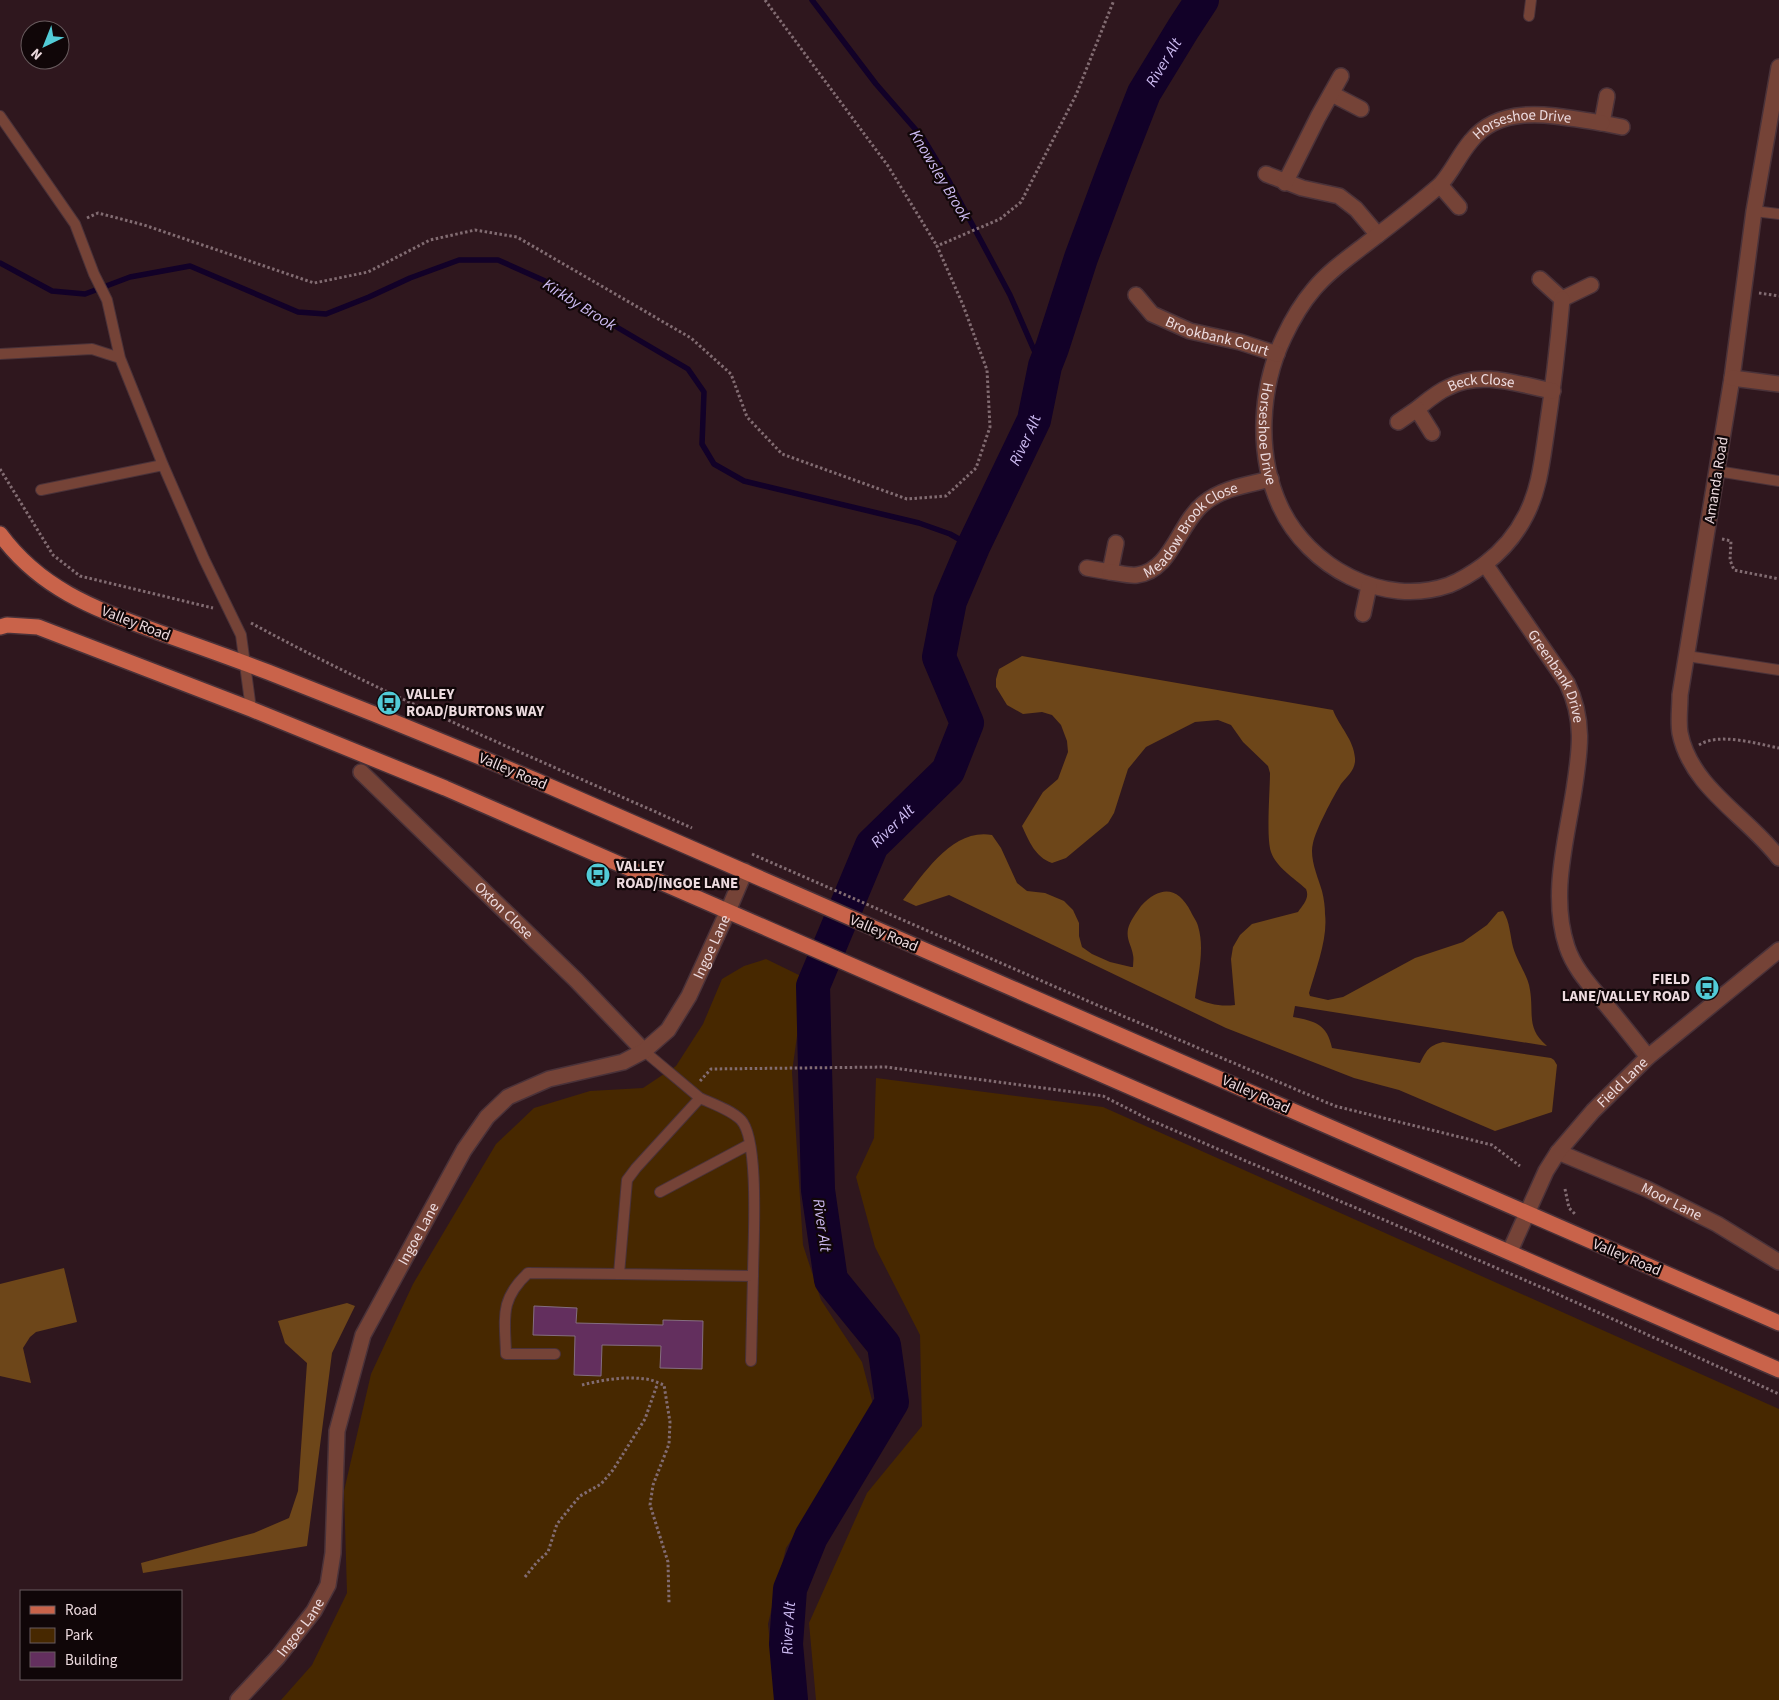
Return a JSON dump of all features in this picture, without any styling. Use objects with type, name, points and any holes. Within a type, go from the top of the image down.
[{"type":"main road","name":"Valley Road","points":[[0,534],[22,561],[47,581],[75,599],[117,617],[245,663],[383,717],[535,780],[1779,1323]]},
{"type":"main road","points":[[0,626],[38,628],[251,709],[445,788],[1510,1251],[1779,1370]]},
{"type":"street","name":"Amanda Road","points":[[1779,67],[1754,211],[1732,378],[1680,695],[1679,720],[1680,734],[1698,774],[1715,794],[1764,840],[1779,858]]},
{"type":"street","points":[[1285,182],[1341,76]]},
{"type":"street","points":[[1332,94],[1361,109]]},
{"type":"street","points":[[1602,123],[1607,96]]},
{"type":"street","name":"Horseshoe Drive","points":[[1485,564],[1450,585],[1408,592],[1369,586],[1328,564],[1311,550],[1287,519],[1279,505],[1266,461],[1264,427],[1266,398],[1277,354],[1290,324],[1315,288],[1340,264],[1440,185],[1451,172],[1470,141],[1486,127],[1510,116],[1543,114],[1622,127]]},
{"type":"street","points":[[1266,174],[1309,190],[1339,196],[1356,209],[1378,235]]},
{"type":"street","points":[[1440,185],[1459,207]]},
{"type":"street","points":[[1540,279],[1562,299]]},
{"type":"street","points":[[1562,299],[1591,285]]},
{"type":"street","name":"Brookbank Court","points":[[1136,295],[1152,314],[1190,332],[1240,342],[1277,354]]},
{"type":"street","points":[[1485,564],[1508,543],[1518,530],[1534,499],[1553,392],[1562,299]]},
{"type":"street","points":[[1732,378],[1779,384]]},
{"type":"street","name":"Beck Close","points":[[1398,422],[1449,386],[1474,379],[1488,379],[1553,392]]},
{"type":"street","points":[[1416,409],[1432,433]]},
{"type":"street","name":"Meadow Brook Close","points":[[1087,568],[1136,575],[1154,569],[1171,551],[1187,521],[1204,503],[1230,489],[1271,478]]},
{"type":"street","points":[[1110,572],[1116,543]]},
{"type":"street","name":"Greenbank Drive","points":[[1485,564],[1566,683],[1574,698],[1578,713],[1580,753],[1560,886],[1560,917],[1568,948],[1579,971],[1648,1057]]},
{"type":"street","points":[[1363,614],[1369,586]]},
{"type":"street","name":"Oxton Close","points":[[361,772],[576,980],[644,1050]]},
{"type":"street","name":"Ingoe Lane","points":[[238,1700],[278,1657],[308,1619],[328,1585],[333,1553],[338,1431],[363,1335],[464,1150],[487,1117],[508,1098],[549,1079],[623,1062],[644,1050],[668,1030],[689,996],[745,871]]},
{"type":"street","name":"Field Lane","points":[[1510,1251],[1543,1178],[1558,1152],[1598,1105],[1648,1057],[1779,950]]},
{"type":"street","name":"Moor Lane","points":[[1558,1152],[1647,1190],[1708,1219],[1779,1262]]},
{"type":"lane","points":[[1529,16],[1531,0]]},
{"type":"lane","points":[[0,116],[75,224],[94,274],[107,300],[120,358],[204,559],[241,636],[251,709]]},
{"type":"lane","points":[[1754,211],[1779,214]]},
{"type":"lane","points":[[0,354],[92,349],[120,358]]},
{"type":"lane","points":[[41,490],[164,464]]},
{"type":"lane","points":[[1717,471],[1779,481]]},
{"type":"lane","points":[[1687,656],[1779,670]]},
{"type":"lane","points":[[644,1050],[700,1098],[741,1120],[748,1132],[752,1154],[753,1190],[751,1361]]},
{"type":"lane","points":[[619,1274],[628,1180],[636,1168],[700,1098]]},
{"type":"lane","points":[[660,1192],[750,1144]]},
{"type":"lane","points":[[555,1354],[506,1354],[504,1311],[508,1297],[518,1282],[528,1273],[753,1276]]},
{"type":"path","points":[[75,224],[98,213],[144,225],[314,283],[368,272],[430,240],[475,230],[517,236],[691,338],[732,374],[747,417],[782,454],[907,499],[946,496],[976,468],[990,427],[987,370],[964,305],[937,246],[888,166],[765,0]]},
{"type":"path","points":[[937,246],[1000,219],[1021,202],[1076,95],[1114,0]]},
{"type":"path","points":[[0,469],[53,555],[80,576],[230,612],[301,650],[406,701],[698,831]]},
{"type":"path","points":[[1706,536],[1731,541],[1730,560],[1734,570],[1779,579]]},
{"type":"path","points":[[1687,752],[1706,741],[1717,738],[1779,748]]},
{"type":"path","points":[[751,854],[1090,1002],[1335,1106],[1492,1145],[1520,1166]]},
{"type":"path","points":[[692,1090],[711,1069],[886,1067],[1103,1096],[1150,1120],[1555,1293],[1779,1394]]},
{"type":"path","points":[[1566,1189],[1569,1208],[1578,1217]]},
{"type":"path","points":[[582,1385],[604,1380],[630,1379],[646,1379],[664,1385],[670,1422],[669,1444],[653,1485],[650,1505],[668,1562],[669,1603]]},
{"type":"path","points":[[525,1577],[548,1552],[557,1524],[570,1508],[580,1496],[601,1484],[613,1470],[645,1419],[657,1385]]},
{"type":"green space","points":[[766,959],[805,978],[792,1072],[803,1245],[821,1300],[862,1362],[874,1408],[842,1463],[786,1548],[768,1624],[776,1700],[281,1700],[312,1665],[347,1593],[344,1491],[371,1374],[413,1284],[496,1144],[534,1108],[590,1091],[643,1088],[676,1066],[703,1024],[722,979],[744,966]]},
{"type":"green space","points":[[876,1078],[1103,1107],[1779,1409],[1779,1700],[816,1700],[809,1623],[867,1493],[922,1426],[920,1335],[875,1247],[856,1177],[874,1138]]},
{"type":"shaded area","points":[[1022,656],[1333,710],[1352,745],[1355,762],[1353,769],[1341,784],[1329,805],[1313,843],[1313,861],[1325,909],[1325,933],[1309,993],[1310,996],[1328,1000],[1343,997],[1415,958],[1463,942],[1487,925],[1498,912],[1503,911],[1515,953],[1529,984],[1533,1027],[1547,1046],[1295,1006],[1293,1017],[1308,1020],[1319,1025],[1327,1034],[1332,1048],[1420,1063],[1428,1049],[1443,1042],[1551,1058],[1557,1065],[1552,1112],[1495,1131],[1399,1090],[1354,1078],[1226,1028],[949,895],[916,906],[903,900],[930,866],[952,845],[964,838],[992,835],[1001,848],[1017,883],[1027,891],[1045,893],[1064,901],[1073,910],[1079,923],[1079,936],[1082,947],[1110,962],[1133,967],[1133,956],[1128,940],[1129,926],[1141,906],[1148,899],[1162,892],[1169,892],[1181,898],[1197,922],[1201,944],[1195,998],[1225,1006],[1235,1005],[1231,959],[1233,947],[1240,935],[1252,924],[1298,912],[1305,901],[1306,889],[1277,863],[1271,852],[1268,825],[1270,773],[1268,766],[1243,742],[1231,725],[1218,720],[1195,722],[1146,747],[1128,769],[1114,813],[1108,823],[1066,858],[1052,863],[1041,857],[1033,848],[1022,826],[1043,792],[1058,779],[1068,752],[1067,741],[1061,725],[1052,715],[1042,712],[1023,714],[1007,705],[996,687],[999,669]]},
{"type":"shaded area","points":[[64,1268],[77,1322],[36,1332],[30,1337],[23,1348],[31,1383],[0,1376],[0,1284]]},
{"type":"shaded area","points":[[347,1303],[355,1306],[332,1353],[307,1546],[143,1573],[141,1563],[254,1533],[289,1518],[298,1491],[307,1363],[285,1343],[278,1321]]},
{"type":"building","points":[[534,1306],[577,1308],[576,1323],[663,1325],[663,1320],[703,1321],[702,1369],[660,1368],[661,1346],[602,1345],[601,1376],[574,1375],[575,1336],[533,1335]]},
{"type":"waterway","name":"Knowsley Brook","points":[[812,0],[876,84],[923,138],[949,181],[1010,295],[1034,350],[1045,366]]},
{"type":"waterway","name":"River Alt","points":[[791,1700],[786,1644],[790,1589],[811,1537],[892,1402],[884,1345],[831,1280],[818,1190],[813,986],[872,845],[948,771],[967,723],[939,657],[950,601],[973,547],[1034,420],[1045,366],[1081,258],[1144,93],[1202,0]]},
{"type":"waterway","name":"Kirkby Brook","points":[[0,263],[52,291],[85,294],[130,277],[190,266],[298,312],[326,314],[410,278],[459,260],[498,260],[554,285],[586,309],[688,369],[704,392],[702,444],[714,464],[744,481],[919,523],[950,534],[973,547]]},
{"type":"place","name":"VALLEY ROAD/BURTONS WAY","points":[[389,703]]},
{"type":"place","name":"VALLEY ROAD/INGOE LANE","points":[[598,875]]},
{"type":"place","name":"FIELD LANE/VALLEY ROAD","points":[[1707,988]]}]
